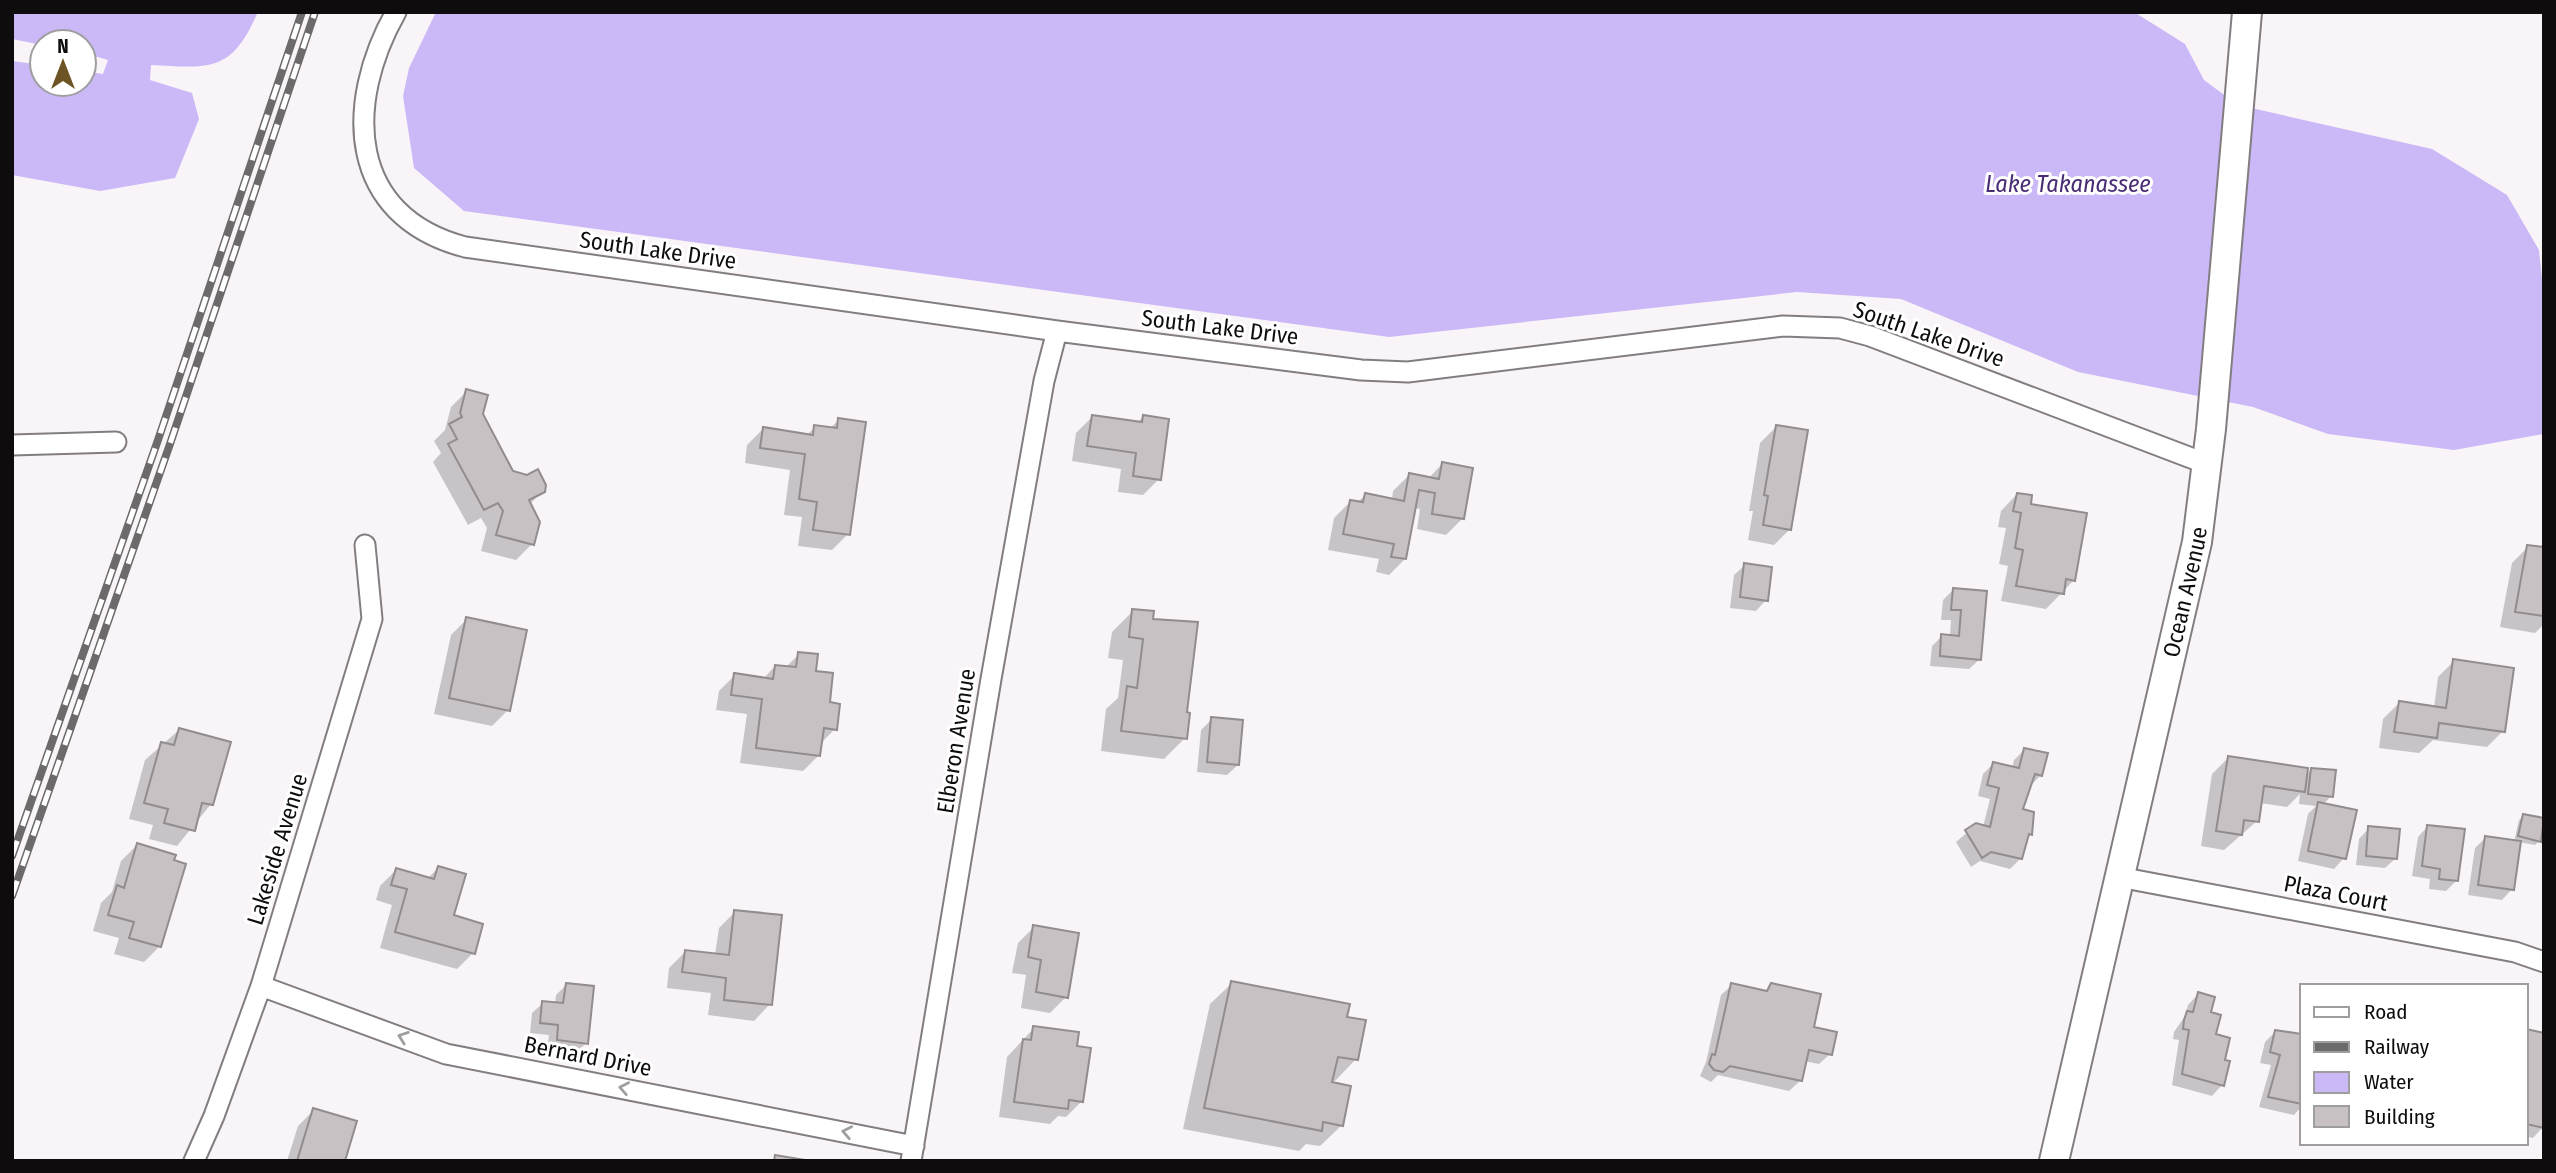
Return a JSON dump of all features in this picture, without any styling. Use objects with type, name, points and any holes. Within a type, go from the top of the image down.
[{"type":"street","name":"South Lake Drive","points":[[397,12],[370,73],[364,103],[364,139],[369,163],[386,199],[413,226],[438,240],[465,247],[1057,331],[1361,370],[1408,372],[1783,326],[1840,328],[1901,346],[2207,464]]},
{"type":"street","name":"Ocean Avenue","points":[[2054,1161],[2197,542],[2207,464],[2247,12]]},
{"type":"street","name":"Elberon Avenue","points":[[913,1153],[993,667],[1044,381],[1057,331]]},
{"type":"street","points":[[12,445],[116,442]]},
{"type":"street","name":"Lakeside Avenue","points":[[194,1161],[214,1116],[261,986],[372,619],[365,545]]},
{"type":"street","name":"Plaza Court","points":[[2119,877],[2515,953],[2544,962]]},
{"type":"street","name":"Bernard Drive","points":[[261,986],[446,1054],[913,1153]]},
{"type":"water","points":[[12,12],[257,12],[238,47],[216,63],[188,67],[151,65],[150,80],[192,93],[199,119],[175,178],[100,191],[12,175],[12,61],[28,63],[28,98],[98,98],[98,73],[103,74],[108,60],[98,57],[98,28],[28,28],[28,42],[12,39]]},
{"type":"water","name":"Lake Takanassee","points":[[436,12],[2134,12],[2185,44],[2204,80],[2238,105],[2432,149],[2507,195],[2539,250],[2544,299],[2544,434],[2454,450],[2328,434],[2253,407],[2078,372],[1901,299],[1797,292],[1389,337],[464,211],[414,168],[403,96],[409,68]]},
{"type":"building","points":[[466,389],[488,395],[483,414],[513,471],[527,475],[538,469],[546,485],[545,492],[529,500],[540,522],[534,545],[496,535],[503,511],[498,503],[484,510],[448,444],[457,439],[449,424],[462,417],[460,413]]},
{"type":"building","points":[[1092,415],[1142,422],[1143,415],[1169,419],[1161,480],[1133,476],[1136,453],[1087,446]]},
{"type":"building","points":[[838,418],[866,422],[850,535],[813,530],[817,502],[799,499],[805,454],[760,448],[763,427],[813,435],[814,425],[837,428]]},
{"type":"building","points":[[1776,425],[1808,430],[1791,530],[1763,525],[1768,496],[1764,495]]},
{"type":"building","points":[[1442,462],[1473,468],[1464,519],[1432,514],[1435,493],[1419,490],[1406,559],[1391,557],[1394,544],[1343,534],[1350,500],[1363,502],[1365,493],[1404,501],[1409,473],[1439,479]]},
{"type":"building","points":[[2017,493],[2032,495],[2031,504],[2087,513],[2075,581],[2066,579],[2064,594],[2016,586],[2023,550],[2015,548],[2021,513],[2013,511]]},
{"type":"building","points":[[2527,545],[2544,547],[2544,616],[2515,612]]},
{"type":"building","points":[[1744,563],[1772,567],[1768,601],[1740,597]]},
{"type":"building","points":[[1953,588],[1987,591],[1981,660],[1940,656],[1941,634],[1959,636],[1961,610],[1951,610]]},
{"type":"building","points":[[1132,609],[1154,611],[1153,619],[1198,622],[1187,712],[1190,713],[1187,739],[1121,731],[1127,686],[1137,688],[1143,639],[1129,637]]},
{"type":"building","points":[[466,617],[527,630],[510,711],[449,698]]},
{"type":"building","points":[[798,652],[818,654],[816,671],[833,673],[830,702],[840,704],[837,730],[824,728],[820,756],[756,748],[762,699],[731,695],[734,673],[773,679],[775,665],[796,667]]},
{"type":"building","points":[[2453,659],[2514,668],[2505,732],[2439,723],[2437,738],[2394,732],[2399,701],[2446,708]]},
{"type":"building","points":[[1211,717],[1243,720],[1239,765],[1207,762]]},
{"type":"building","points":[[179,728],[231,742],[213,805],[202,803],[195,831],[164,823],[168,809],[144,803],[161,742],[174,745]]},
{"type":"building","points":[[2024,748],[2048,753],[2042,776],[2035,774],[2023,809],[2034,812],[2032,835],[2029,834],[2022,859],[1991,852],[1982,858],[1965,830],[1976,823],[1990,827],[1999,788],[1987,785],[1993,762],[2019,768]]},
{"type":"building","points":[[2228,756],[2308,768],[2305,792],[2264,786],[2259,822],[2244,820],[2242,835],[2216,831]]},
{"type":"building","points":[[2311,768],[2336,770],[2333,797],[2308,794]]},
{"type":"building","points":[[2318,802],[2357,810],[2346,859],[2308,851]]},
{"type":"building","points":[[2523,814],[2544,818],[2541,842],[2518,836]]},
{"type":"building","points":[[2427,825],[2465,829],[2458,881],[2439,879],[2440,869],[2422,866]]},
{"type":"building","points":[[2368,826],[2400,829],[2397,859],[2366,856]]},
{"type":"building","points":[[2485,836],[2521,841],[2514,890],[2478,885]]},
{"type":"building","points":[[137,843],[176,855],[174,860],[186,864],[161,947],[129,938],[134,922],[108,915],[117,885],[124,888]]},
{"type":"building","points":[[438,866],[466,874],[454,915],[483,924],[475,954],[395,932],[407,889],[391,885],[396,868],[434,879]]},
{"type":"building","points":[[734,910],[782,915],[772,1005],[724,1000],[726,978],[682,972],[685,950],[729,955]]},
{"type":"building","points":[[1033,925],[1079,933],[1068,998],[1036,992],[1041,960],[1028,957]]},
{"type":"building","points":[[1231,981],[1350,1004],[1347,1017],[1366,1020],[1358,1060],[1338,1057],[1332,1082],[1351,1086],[1343,1126],[1323,1122],[1322,1131],[1204,1108]]},
{"type":"building","points":[[566,983],[594,986],[588,1044],[557,1040],[558,1025],[540,1023],[542,1001],[563,1003]]},
{"type":"building","points":[[1731,983],[1767,991],[1771,983],[1821,994],[1814,1027],[1837,1032],[1832,1055],[1809,1050],[1802,1081],[1730,1066],[1723,1072],[1714,1070],[1709,1064],[1712,1054],[1715,1055]]},
{"type":"building","points":[[2198,992],[2215,997],[2211,1012],[2221,1015],[2216,1034],[2230,1038],[2225,1060],[2230,1061],[2224,1086],[2182,1074],[2189,1030],[2183,1029],[2184,1020],[2187,1011],[2193,1012]]},
{"type":"building","points":[[1033,1026],[1079,1032],[1077,1046],[1091,1048],[1083,1102],[1069,1100],[1068,1109],[1014,1102],[1023,1039],[1031,1040]]},
{"type":"building","points":[[2528,1029],[2544,1033],[2544,1128],[2528,1124]]},
{"type":"building","points":[[2275,1030],[2300,1034],[2300,1104],[2268,1097],[2280,1055],[2270,1052]]},
{"type":"building","points":[[313,1108],[357,1121],[345,1161],[297,1161]]},
{"type":"building","points":[[775,1155],[811,1161],[774,1161]]},
{"type":"railway","points":[[12,856],[158,440],[302,12]]},
{"type":"railway","points":[[12,896],[170,444],[315,12]]}]
